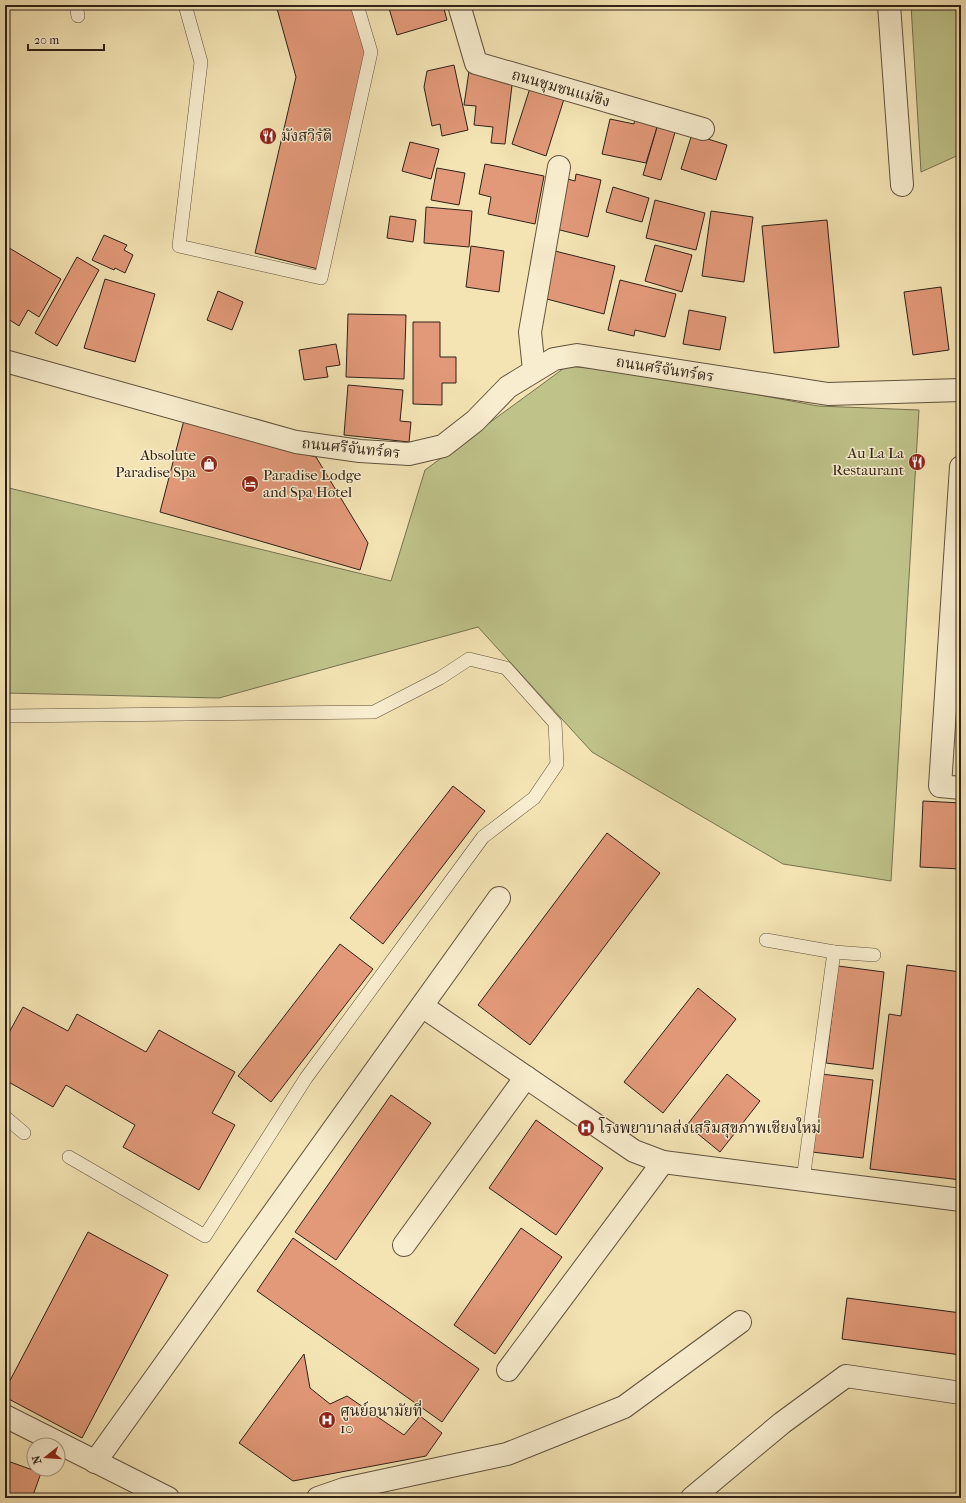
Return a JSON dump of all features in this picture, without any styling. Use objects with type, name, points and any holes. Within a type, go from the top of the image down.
[{"type":"street","name":"ถนนชุมชนแม่ขิง","points":[[459,5],[476,63],[703,129]]},
{"type":"street","points":[[889,5],[902,185]]},
{"type":"street","points":[[534,370],[530,332],[559,167]]},
{"type":"street","name":"ถนนศรีจันทร์ดร","points":[[5,360],[296,442],[360,451],[409,454],[443,446],[475,421],[508,387],[554,359],[577,355],[828,394],[961,390]]},
{"type":"street","points":[[961,467],[940,786],[961,788]]},
{"type":"street","points":[[95,1462],[499,898]]},
{"type":"street","points":[[422,1006],[634,1151],[663,1162],[961,1200]]},
{"type":"street","points":[[404,1244],[526,1077]]},
{"type":"street","points":[[508,1370],[663,1162]]},
{"type":"street","points":[[318,1498],[344,1489],[507,1454],[624,1407],[740,1322]]},
{"type":"street","points":[[692,1498],[782,1423],[846,1376],[961,1393]]},
{"type":"street","points":[[5,1416],[168,1498]]},
{"type":"lane","points":[[186,5],[201,62],[179,246],[322,278],[371,52],[357,5]]},
{"type":"lane","points":[[5,716],[374,712],[440,678],[469,659],[506,668],[555,723],[557,764],[534,798],[483,837],[306,1078],[205,1236],[69,1157]]},
{"type":"lane","points":[[766,940],[834,952],[874,955]]},
{"type":"lane","points":[[803,1180],[834,952]]},
{"type":"lane","points":[[5,1117],[24,1133]]},
{"type":"green space","points":[[911,5],[961,5],[961,154],[921,172]]},
{"type":"green space","points":[[567,366],[647,374],[818,406],[919,410],[891,881],[783,864],[592,752],[478,627],[219,698],[5,693],[5,487],[391,581],[425,470]]},
{"type":"building","points":[[276,5],[353,5],[366,49],[318,269],[255,253],[296,77]]},
{"type":"building","points":[[388,5],[443,5],[447,20],[397,35]]},
{"type":"building","points":[[454,65],[468,130],[442,136],[440,124],[432,126],[424,87],[427,71]]},
{"type":"building","points":[[469,71],[513,77],[505,144],[491,143],[493,127],[474,125],[476,106],[464,105]]},
{"type":"building","points":[[530,88],[564,99],[546,156],[512,144]]},
{"type":"building","points":[[635,117],[658,124],[646,163],[602,154],[610,119],[634,124]]},
{"type":"building","points":[[658,124],[676,129],[661,180],[643,175]]},
{"type":"building","points":[[692,134],[727,145],[716,180],[681,169]]},
{"type":"building","points":[[410,142],[439,149],[431,179],[402,171]]},
{"type":"building","points":[[485,164],[544,176],[535,224],[488,214],[491,197],[479,194]]},
{"type":"building","points":[[437,168],[465,173],[459,205],[431,200]]},
{"type":"building","points":[[576,174],[601,180],[588,237],[552,228],[564,178],[575,181]]},
{"type":"building","points":[[613,187],[649,198],[642,222],[606,212]]},
{"type":"building","points":[[655,200],[705,213],[696,250],[646,238]]},
{"type":"building","points":[[426,207],[472,211],[469,247],[424,243]]},
{"type":"building","points":[[711,211],[753,217],[744,282],[702,276]]},
{"type":"building","points":[[390,216],[416,220],[413,242],[387,238]]},
{"type":"building","points":[[827,220],[839,347],[774,353],[762,226]]},
{"type":"building","points":[[104,235],[127,245],[124,250],[133,255],[125,273],[115,268],[114,270],[92,260]]},
{"type":"building","points":[[655,245],[692,255],[682,292],[645,281]]},
{"type":"building","points":[[6,246],[61,279],[39,317],[28,310],[19,326],[5,317]]},
{"type":"building","points":[[471,246],[504,251],[499,292],[466,287]]},
{"type":"building","points":[[555,251],[615,266],[604,314],[543,298]]},
{"type":"building","points":[[77,257],[99,270],[57,346],[35,333]]},
{"type":"building","points":[[105,279],[155,294],[135,362],[84,348]]},
{"type":"building","points":[[620,280],[676,294],[665,337],[635,330],[634,336],[608,330]]},
{"type":"building","points":[[941,287],[949,350],[913,355],[904,292]]},
{"type":"building","points":[[218,291],[243,302],[232,330],[207,320]]},
{"type":"building","points":[[689,310],[726,317],[720,350],[683,344]]},
{"type":"building","points":[[348,314],[406,315],[404,379],[346,377]]},
{"type":"building","points":[[413,322],[440,322],[440,357],[456,357],[456,383],[442,383],[442,405],[413,404]]},
{"type":"building","points":[[336,344],[340,365],[326,367],[328,377],[304,380],[299,350]]},
{"type":"building","points":[[348,385],[403,390],[400,421],[411,422],[409,442],[344,435]]},
{"type":"building","name":"Paradise Lodge and Spa Hotel","points":[[184,420],[316,457],[368,543],[360,570],[160,512]]},
{"type":"building","points":[[961,591],[961,719],[955,719]]},
{"type":"building","points":[[453,786],[485,811],[383,944],[350,918]]},
{"type":"building","points":[[923,801],[961,803],[961,869],[920,867]]},
{"type":"building","points":[[607,833],[660,873],[530,1045],[478,1005]]},
{"type":"building","points":[[340,944],[373,969],[271,1102],[238,1076]]},
{"type":"building","points":[[907,965],[961,972],[961,1180],[870,1169],[889,1014],[901,1016]]},
{"type":"building","points":[[838,966],[884,972],[873,1069],[826,1063]]},
{"type":"building","points":[[698,988],[736,1019],[663,1113],[624,1082]]},
{"type":"building","points":[[23,1007],[68,1031],[77,1014],[146,1052],[159,1030],[235,1072],[212,1113],[235,1125],[199,1190],[123,1147],[135,1125],[66,1085],[53,1107],[5,1080],[5,1040]]},
{"type":"building","points":[[727,1074],[760,1101],[720,1152],[687,1125]]},
{"type":"building","points":[[821,1074],[873,1080],[863,1158],[812,1152]]},
{"type":"building","points":[[391,1095],[431,1123],[336,1260],[295,1232]]},
{"type":"building","points":[[536,1120],[603,1168],[556,1235],[489,1188]]},
{"type":"building","points":[[521,1228],[562,1257],[495,1354],[454,1325]]},
{"type":"building","points":[[88,1232],[168,1275],[82,1438],[5,1397],[5,1390]]},
{"type":"building","points":[[293,1238],[479,1369],[442,1422],[257,1291]]},
{"type":"building","points":[[847,1298],[961,1313],[961,1355],[842,1339]]},
{"type":"building","points":[[304,1354],[310,1388],[330,1404],[347,1396],[404,1435],[420,1416],[442,1433],[426,1456],[293,1481],[239,1443]]},
{"type":"building","points":[[5,1460],[26,1468],[26,1477],[40,1477],[32,1498],[5,1498]]},
{"type":"place","name":"มังสวิรัติ","points":[[268,136]]},
{"type":"place","name":"Au La La Restaurant","points":[[917,462]]},
{"type":"place","name":"Absolute Paradise Spa","points":[[209,464]]},
{"type":"place","name":"Paradise Lodge and Spa Hotel","points":[[250,484]]},
{"type":"place","name":"โรงพยาบาลส่งเสริมสุขภาพเชียงใหม่","points":[[586,1128]]},
{"type":"place","name":"ศูนย์อนามัยที่ 10","points":[[327,1420]]}]
